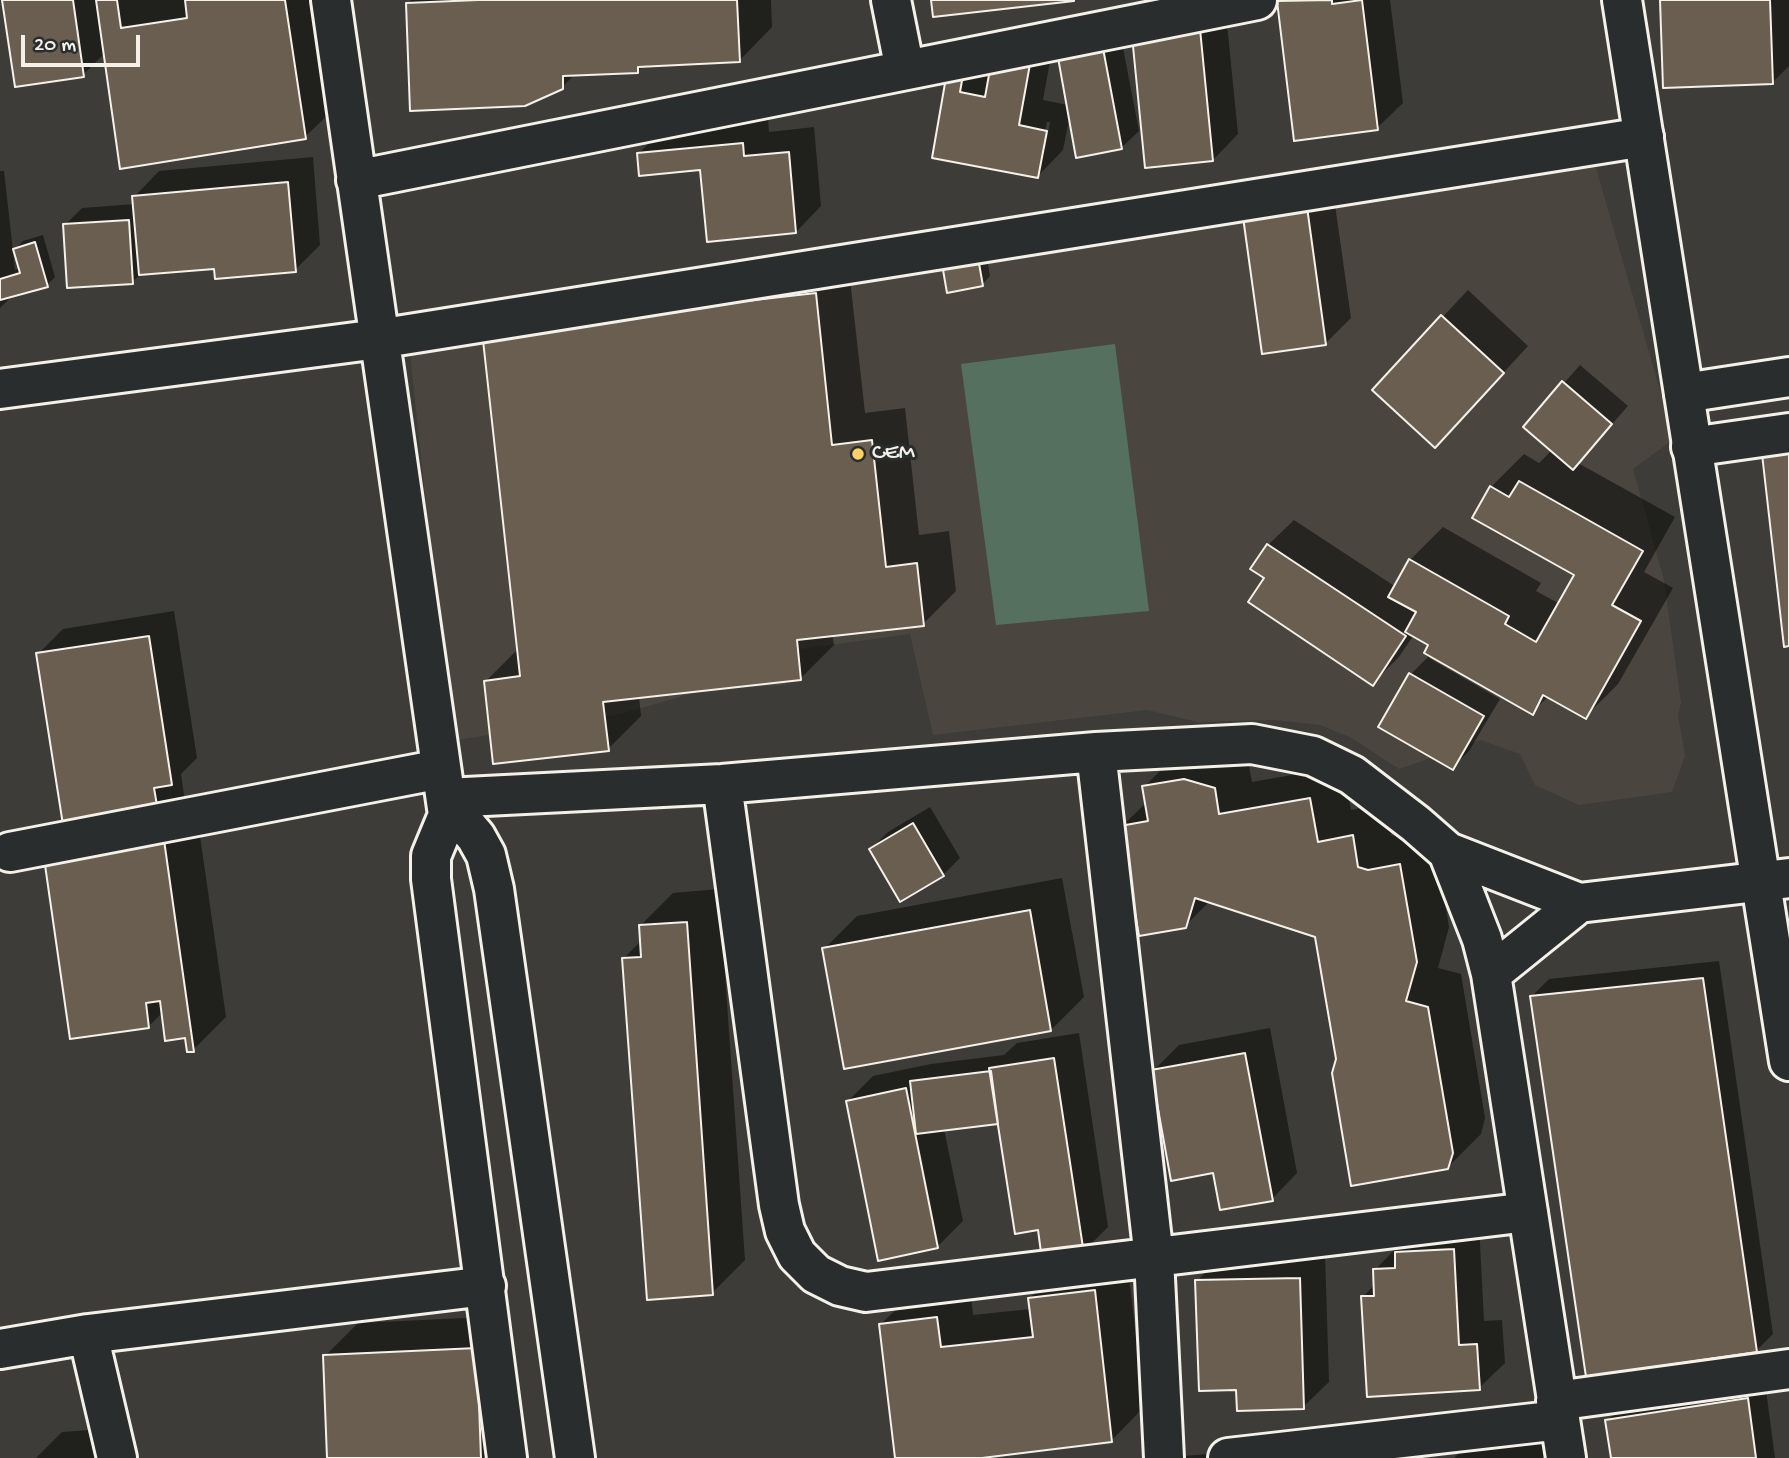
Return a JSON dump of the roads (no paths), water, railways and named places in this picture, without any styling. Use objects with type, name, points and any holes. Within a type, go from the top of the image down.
[{"type":"street","points":[[331,0],[445,794],[431,856],[431,879],[507,1458]]},
{"type":"street","points":[[891,0],[905,70]]},
{"type":"street","points":[[356,180],[1257,0]]},
{"type":"street","points":[[1622,0],[1691,447],[1776,880],[1789,1061]]},
{"type":"street","points":[[0,389],[378,340],[1644,137]]},
{"type":"street","points":[[1684,393],[1789,377]]},
{"type":"street","points":[[1691,447],[1789,433]]},
{"type":"street","points":[[10,852],[445,794],[722,785],[1096,752],[1252,744],[1312,755],[1352,775],[1448,852],[1579,903],[1776,880]]},
{"type":"street","points":[[1096,752],[1154,1258],[1164,1458]]},
{"type":"street","points":[[722,785],[779,1205],[785,1231],[797,1255],[816,1274],[840,1286],[866,1292],[1528,1212]]},
{"type":"street","points":[[445,794],[486,855],[494,889],[575,1458]]},
{"type":"street","points":[[1448,852],[1482,939],[1491,974],[1566,1458]]},
{"type":"street","points":[[1491,974],[1579,903]]},
{"type":"street","points":[[0,1349],[88,1334],[486,1286]]},
{"type":"street","points":[[88,1334],[117,1458]]},
{"type":"street","points":[[1228,1458],[1558,1410],[1789,1370]]},
{"type":"place","name":"CEM","points":[[858,454]]}]
